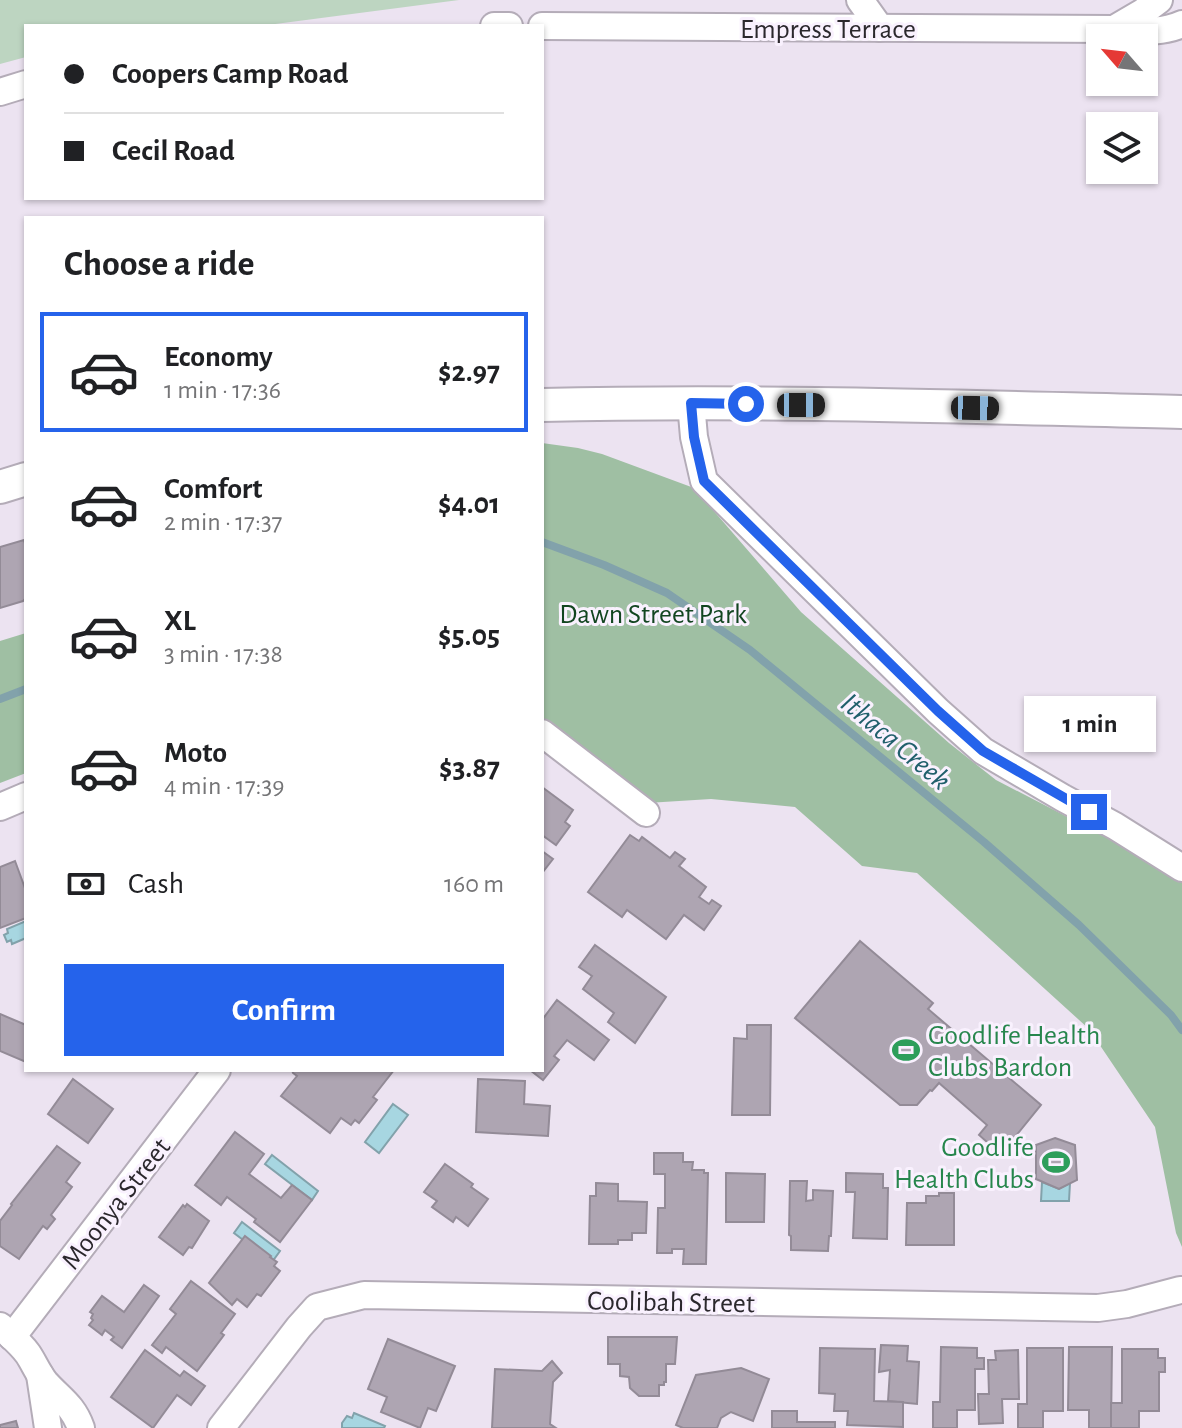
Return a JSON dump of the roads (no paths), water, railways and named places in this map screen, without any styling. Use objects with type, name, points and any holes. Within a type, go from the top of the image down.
[{"type":"main road","points":[[544,405],[691,403],[1182,412]]},
{"type":"main road","points":[[0,487],[24,480]]},
{"type":"street","points":[[860,0],[880,28]]},
{"type":"street","points":[[1123,24],[1159,0]]},
{"type":"street","name":"Empress Terrace","points":[[1158,31],[1182,24]]},
{"type":"street","name":"Empress Terrace","points":[[544,26],[1086,29]]},
{"type":"street","points":[[0,92],[24,85]]},
{"type":"street","points":[[691,403],[694,437],[704,481],[938,711],[983,751],[1182,868]]},
{"type":"street","points":[[544,735],[646,813]]},
{"type":"street","points":[[0,807],[24,797]]},
{"type":"street","name":"Moonya Street","points":[[6,1332],[215,1072]]},
{"type":"street","name":"Coolibah Street","points":[[221,1428],[317,1307],[364,1295],[1098,1308],[1180,1290]]},
{"type":"street","points":[[6,1332],[26,1351],[40,1375],[70,1406],[81,1428]]},
{"type":"street","points":[[40,1375],[48,1428]]},
{"type":"water","points":[[24,922],[24,939],[12,944],[11,940],[7,942],[4,935],[8,933],[7,929]]},
{"type":"water","points":[[393,1104],[408,1115],[379,1153],[365,1142]]},
{"type":"water","points":[[272,1155],[318,1191],[312,1200],[265,1164]]},
{"type":"water","points":[[1042,1182],[1059,1189],[1070,1183],[1069,1201],[1041,1201]]},
{"type":"water","points":[[242,1222],[280,1251],[272,1262],[234,1233]]},
{"type":"water","points":[[354,1413],[385,1426],[342,1428],[347,1416],[352,1418]]},
{"type":"waterway","name":"Ithaca Creek","points":[[544,543],[667,593],[750,650],[984,842],[1079,925],[1171,1015],[1182,1030]]},
{"type":"waterway","name":"Ithaca Creek","points":[[0,699],[24,690]]},
{"type":"place","name":"Goodlife Health Clubs Bardon","points":[[906,1050]]},
{"type":"place","name":"Goodlife Health Clubs","points":[[1056,1162]]},
{"type":"park label","name":"Dawn Street Park","points":[[653,613]]}]
